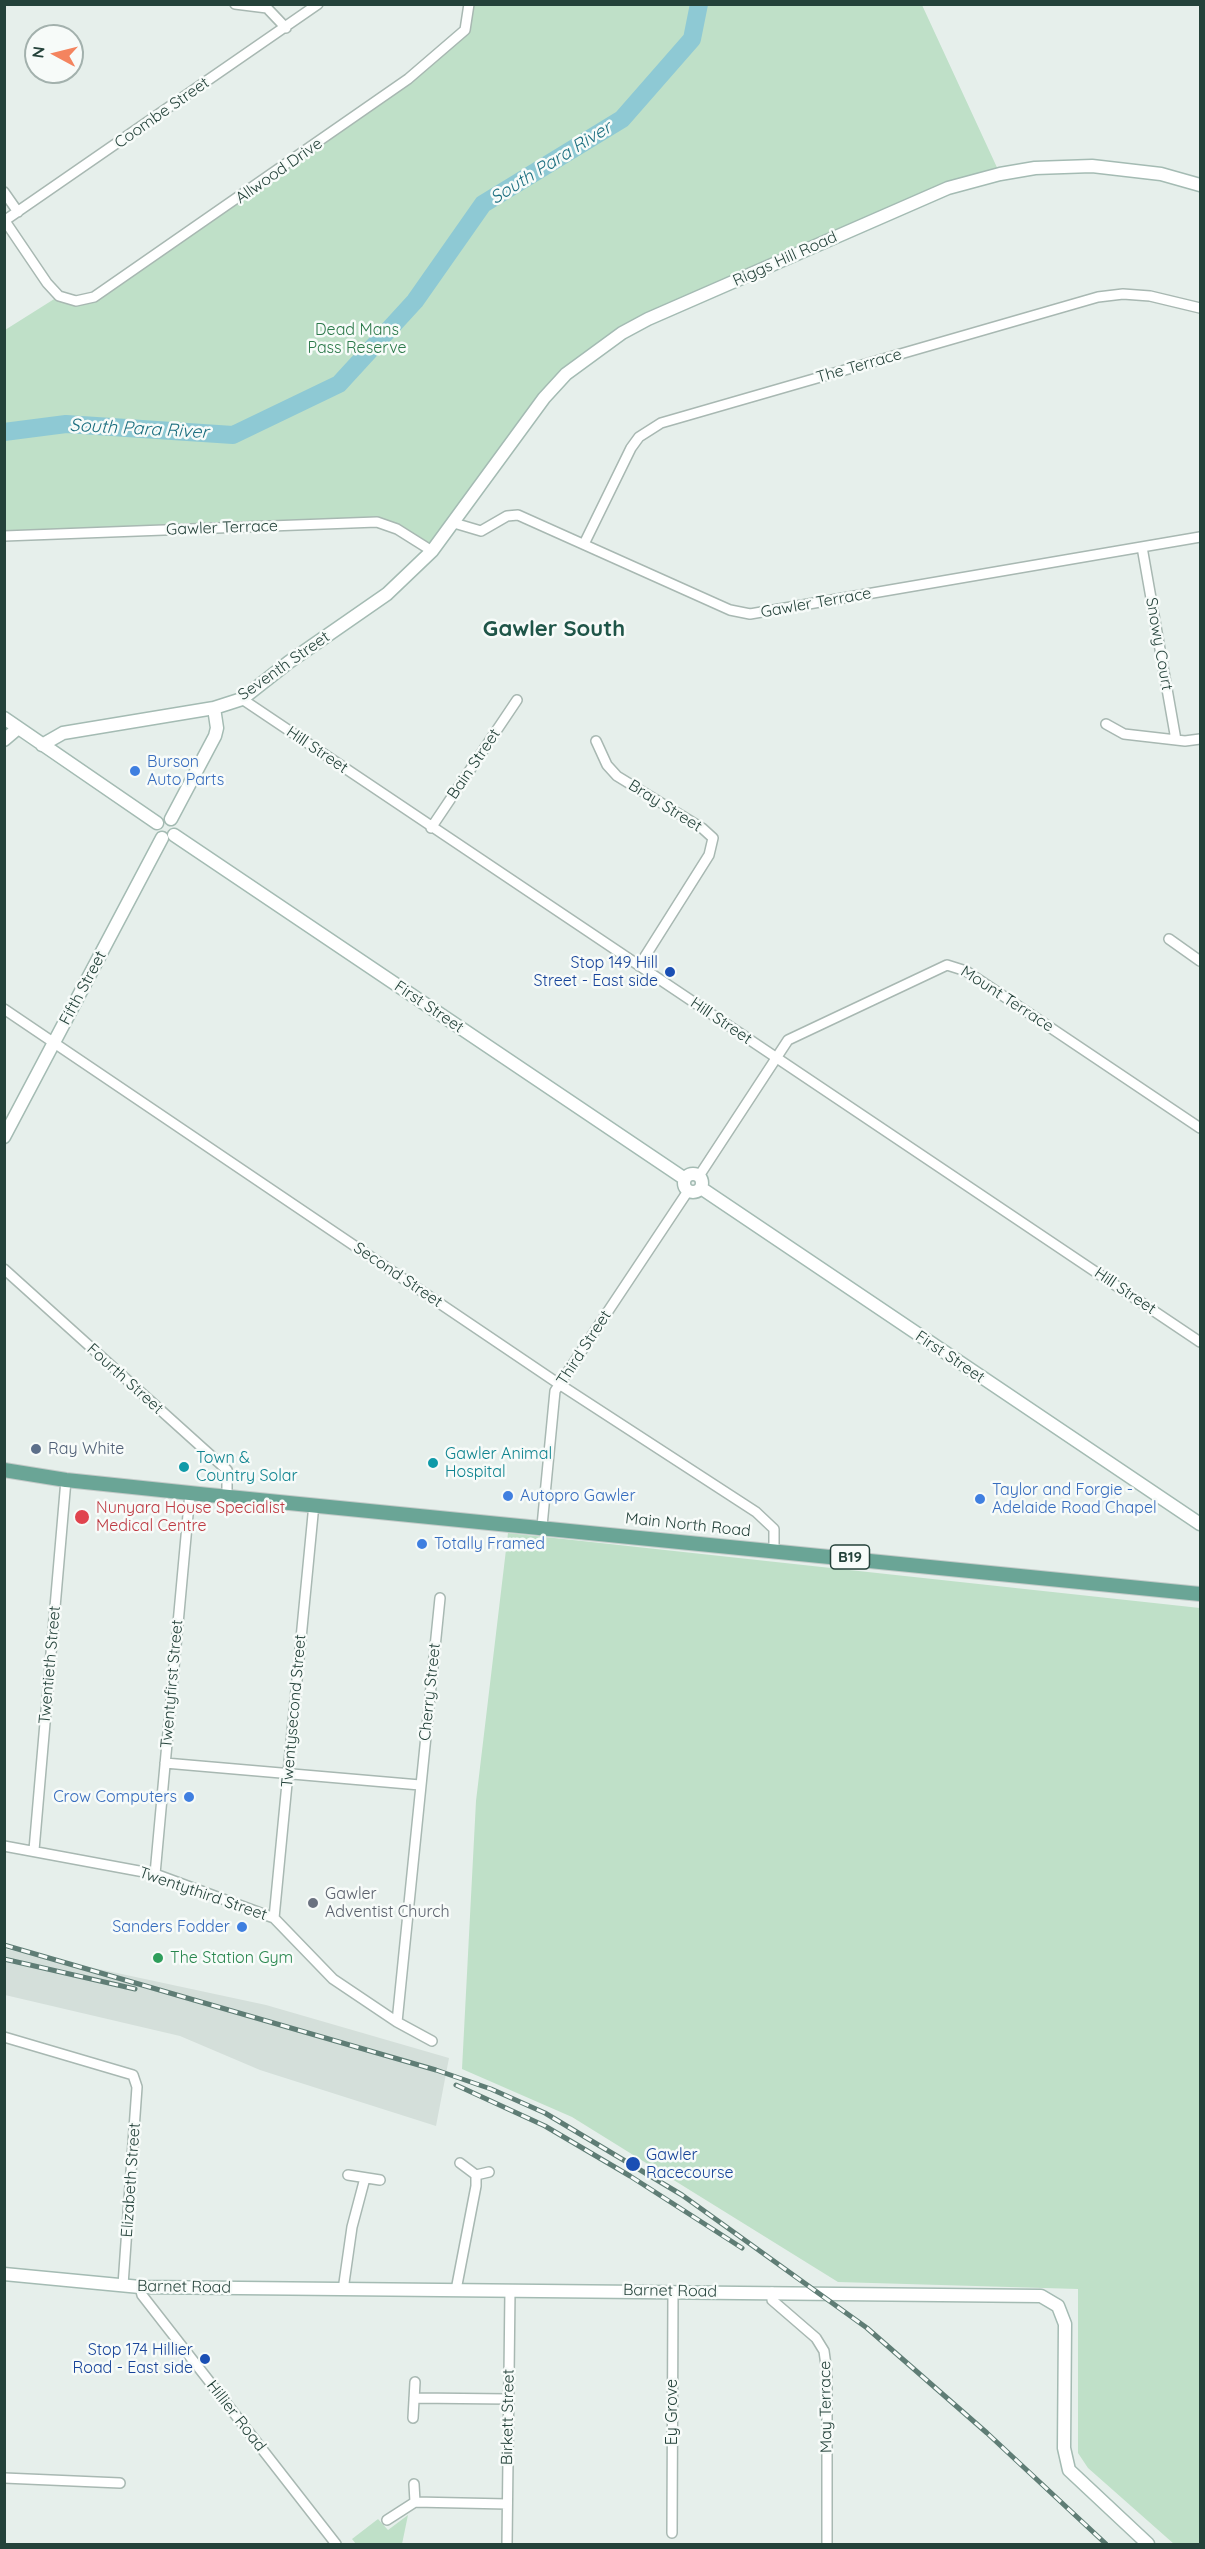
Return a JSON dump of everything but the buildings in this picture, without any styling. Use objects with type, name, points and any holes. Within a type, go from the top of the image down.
[{"type":"main road","name":"B19","points":[[4,1470],[66,1480]]},
{"type":"main road","name":"B19","points":[[4,1478],[66,1480]]},
{"type":"main road","name":"Main North Road","points":[[66,1480],[542,1526],[1200,1594]]},
{"type":"street","points":[[235,4],[267,8],[285,28]]},
{"type":"street","name":"Coombe Street","points":[[5,221],[318,4]]},
{"type":"street","name":"Allwood Drive","points":[[5,221],[47,283],[59,296],[76,300],[105,291],[369,108],[465,30],[470,4]]},
{"type":"street","name":"Riggs Hill Road","points":[[454,523],[544,398],[566,374],[596,351],[648,319],[938,192],[986,178],[1035,168],[1079,165],[1138,170],[1200,185]]},
{"type":"street","points":[[4,192],[18,212]]},
{"type":"street","name":"The Terrace","points":[[584,544],[631,448],[639,437],[661,423],[1098,297],[1123,294],[1150,296],[1200,308]]},
{"type":"street","name":"Gawler Terrace","points":[[454,523],[481,531],[507,516],[518,515],[730,610],[750,614],[1200,537]]},
{"type":"street","name":"Gawler Terrace","points":[[4,536],[377,522],[397,529],[432,551]]},
{"type":"street","name":"Seventh Street","points":[[42,745],[63,733],[214,708],[242,699],[289,662],[387,594],[432,551],[454,523]]},
{"type":"street","name":"Snowy Court","points":[[1142,547],[1176,740]]},
{"type":"street","name":"Hill Street","points":[[242,699],[1200,1342]]},
{"type":"street","name":"Bain Street","points":[[431,828],[517,700]]},
{"type":"street","points":[[171,819],[215,736],[217,728],[214,708]]},
{"type":"street","points":[[4,718],[157,823]]},
{"type":"street","points":[[1106,724],[1124,734],[1176,740],[1200,739]]},
{"type":"street","points":[[4,740],[17,729]]},
{"type":"street","name":"Bray Street","points":[[596,741],[607,765],[617,776],[702,828],[713,838],[709,855],[639,966]]},
{"type":"street","points":[[157,823],[165,818],[171,819]]},
{"type":"street","points":[[157,823],[156,832],[168,836],[176,828],[171,819]]},
{"type":"street","name":"Fifth Street","points":[[4,1137],[168,836]]},
{"type":"street","name":"First Street","points":[[168,836],[685,1179],[691,1174],[696,1185],[1200,1524]]},
{"type":"street","points":[[1169,939],[1200,961]]},
{"type":"street","name":"Mount Terrace","points":[[775,1058],[788,1040],[927,973],[946,965],[954,966],[966,971],[1200,1128]]},
{"type":"street","name":"Second Street","points":[[4,1009],[559,1384],[768,1520],[774,1529],[774,1550]]},
{"type":"street","name":"Third Street","points":[[542,1526],[555,1391],[696,1185],[775,1058]]},
{"type":"street","name":"Fourth Street","points":[[4,1269],[227,1470],[227,1497]]},
{"type":"street","name":"Twentieth Street","points":[[34,1850],[66,1480]]},
{"type":"street","name":"Twentyfirst Street","points":[[155,1874],[189,1493]]},
{"type":"street","name":"Twentysecond Street","points":[[274,1918],[314,1504]]},
{"type":"street","name":"Cherry Street","points":[[397,2022],[440,1598]]},
{"type":"street","points":[[165,1763],[420,1785]]},
{"type":"street","name":"Twentythird Street","points":[[4,1846],[155,1874],[274,1918],[333,1980],[397,2022],[432,2041]]},
{"type":"street","name":"Elizabeth Street","points":[[4,2037],[133,2075],[137,2086],[123,2285]]},
{"type":"street","points":[[460,2163],[476,2175],[489,2172]]},
{"type":"street","points":[[348,2175],[380,2180]]},
{"type":"street","points":[[456,2290],[475,2200],[476,2175]]},
{"type":"street","points":[[343,2290],[350,2236],[365,2178]]},
{"type":"street","name":"Barnet Road","points":[[4,2274],[140,2287],[1033,2295],[1050,2299],[1060,2309],[1065,2324],[1064,2448],[1069,2470],[1149,2544]]},
{"type":"street","name":"Hillier Road","points":[[140,2287],[142,2295],[336,2544]]},
{"type":"street","name":"Birkett Street","points":[[507,2544],[510,2290]]},
{"type":"street","name":"Ey Grove","points":[[672,2533],[673,2291]]},
{"type":"street","name":"May Terrace","points":[[772,2292],[772,2300],[816,2338],[824,2351],[827,2373],[827,2544]]},
{"type":"street","points":[[413,2418],[415,2382]]},
{"type":"street","points":[[414,2398],[508,2399]]},
{"type":"street","points":[[4,2478],[120,2482]]},
{"type":"street","points":[[414,2484],[415,2502]]},
{"type":"street","points":[[387,2520],[415,2502],[507,2504]]},
{"type":"shaded area","points":[[5,1949],[266,2005],[449,2058],[436,2126],[260,2070],[180,2036],[5,1995]]},
{"type":"green space","name":"Dead Mans Pass Reserve","points":[[469,5],[922,5],[1000,174],[965,183],[648,319],[566,374],[432,551],[387,523],[5,536],[5,330],[59,296],[76,300],[94,297],[368,108],[465,30]]},
{"type":"green space","points":[[508,1533],[1200,1608],[1200,2544],[1174,2544],[1088,2468],[1078,2453],[1078,2289],[838,2282],[572,2117],[462,2069],[476,1801]]},
{"type":"green space","points":[[408,2515],[402,2544],[356,2544],[352,2539],[378,2519],[388,2530]]},
{"type":"waterway","name":"South Para River","points":[[4,432],[66,424],[233,435],[339,384],[415,301],[483,204],[622,119],[692,39],[699,4]]},
{"type":"railway","points":[[4,1945],[436,2070],[491,2089],[545,2113],[682,2195],[867,2328],[987,2433],[1106,2544]]},
{"type":"railway","points":[[4,1959],[135,1989]]},
{"type":"railway","points":[[456,2085],[545,2126],[630,2176],[742,2248]]},
{"type":"place","name":"Burson Auto Parts","points":[[135,771]]},
{"type":"place","name":"Stop 149 Hill Street - East side","points":[[670,972]]},
{"type":"place","name":"Ray White","points":[[36,1449]]},
{"type":"place","name":"Gawler Animal Hospital","points":[[433,1463]]},
{"type":"place","name":"Town & Country Solar","points":[[184,1467]]},
{"type":"place","name":"Autopro Gawler","points":[[508,1496]]},
{"type":"place","name":"Taylor and Forgie - Adelaide Road Chapel","points":[[980,1499]]},
{"type":"place","name":"Nunyara House Specialist Medical Centre","points":[[82,1517]]},
{"type":"place","name":"Totally Framed","points":[[422,1544]]},
{"type":"place","name":"Crow Computers","points":[[189,1797]]},
{"type":"place","name":"Gawler Adventist Church","points":[[313,1903]]},
{"type":"place","name":"Sanders Fodder","points":[[242,1927]]},
{"type":"place","name":"The Station Gym","points":[[158,1958]]},
{"type":"place","name":"Gawler Racecourse","points":[[633,2164]]},
{"type":"place","name":"Stop 174 Hillier Road - East side","points":[[205,2359]]},
{"type":"district","name":"Gawler South","points":[[554,629]]}]
